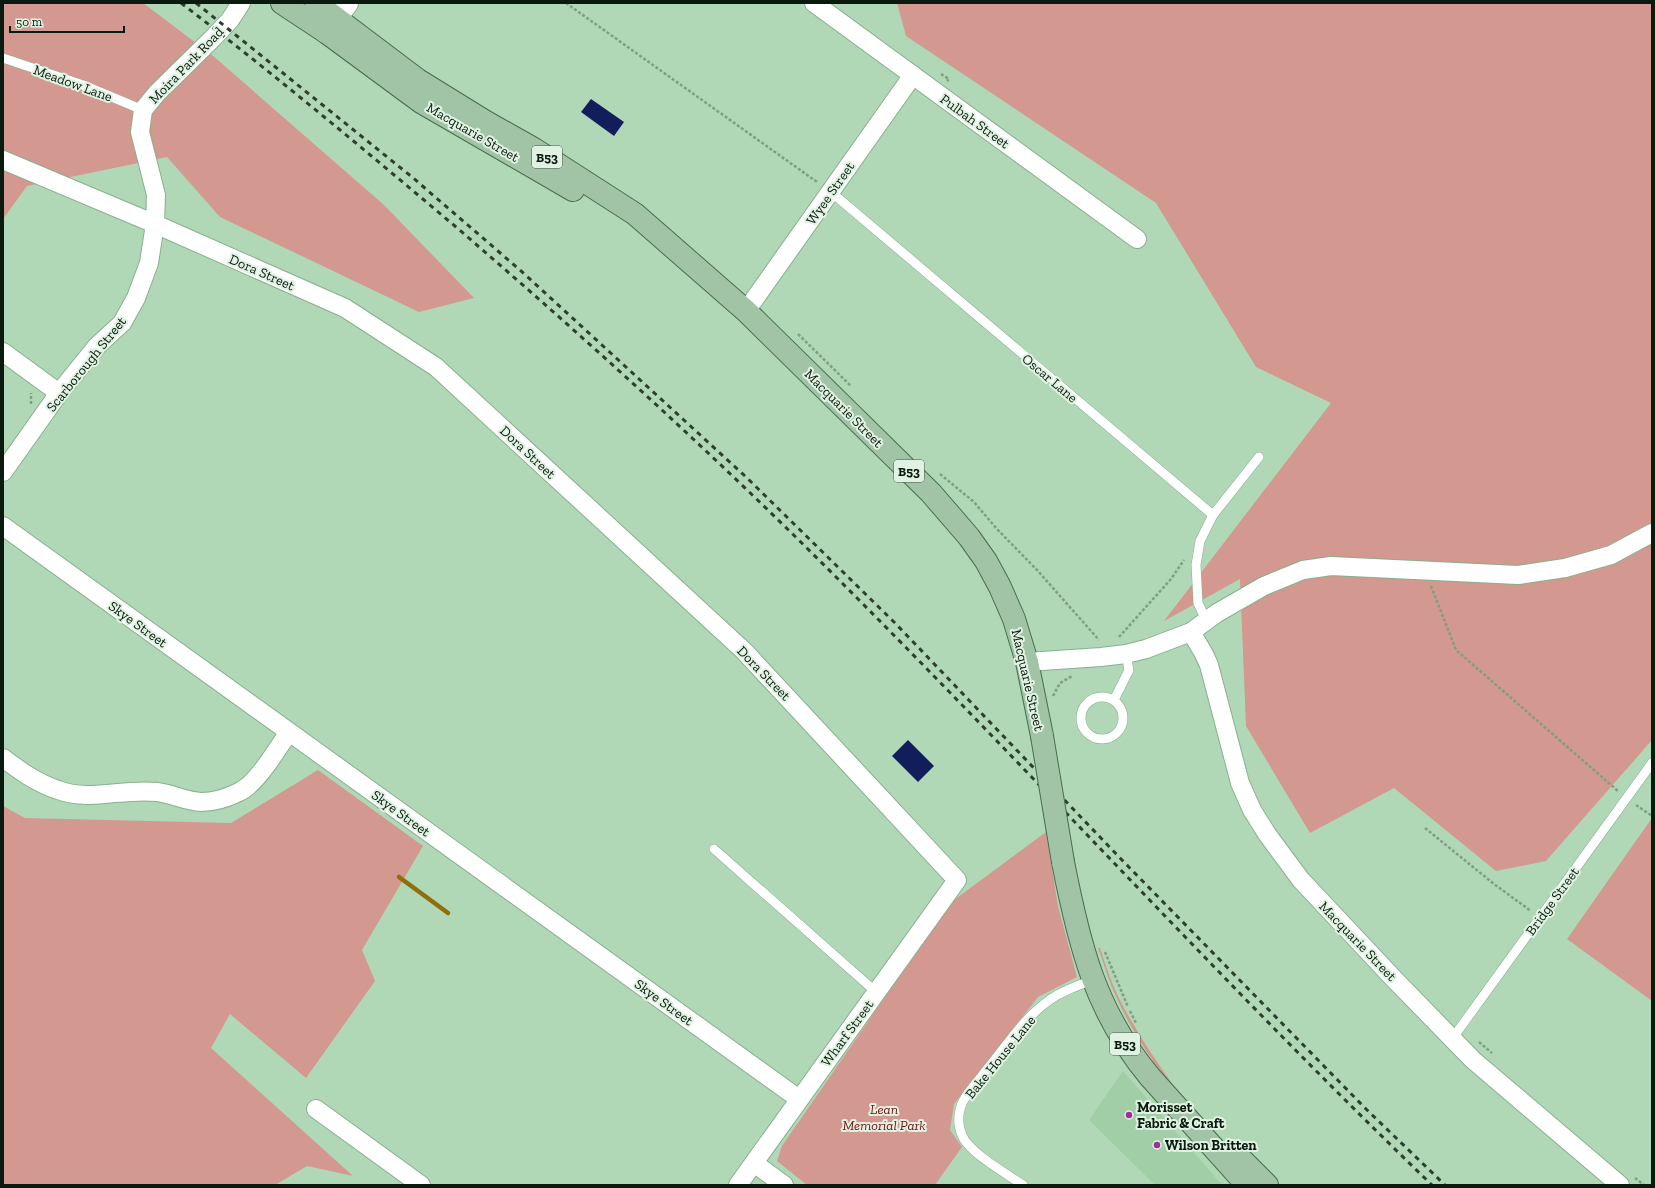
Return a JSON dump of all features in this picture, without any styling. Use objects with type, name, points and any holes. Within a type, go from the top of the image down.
[{"type":"main road","name":"Macquarie Street","points":[[282,3],[336,18]]},
{"type":"main road","name":"Macquarie Street","points":[[316,3],[336,18],[421,102],[615,214],[746,311],[930,493],[969,537],[986,561],[1000,587],[1014,619],[1028,662],[1063,862],[1076,921],[1093,980]]},
{"type":"main road","name":"B53","points":[[1093,980],[1107,1013],[1125,1044],[1146,1072],[1247,1185]]},
{"type":"main road","name":"B53","points":[[1170,1099],[1246,1163],[1267,1185]]},
{"type":"street","name":"Moira Park Road","points":[[155,224],[156,195],[140,132],[143,110],[157,93],[230,20],[241,3]]},
{"type":"street","name":"Pulbah Street","points":[[814,3],[1136,239]]},
{"type":"street","name":"Wyee Street","points":[[746,311],[913,76]]},
{"type":"street","name":"Dora Street","points":[[3,160],[155,224],[345,308],[436,367],[744,651],[957,880]]},
{"type":"street","name":"Scarborough Street","points":[[3,472],[59,393],[96,346],[122,323],[136,298],[149,263],[155,224]]},
{"type":"street","points":[[3,352],[59,393]]},
{"type":"street","name":"Skye Street","points":[[3,526],[799,1099]]},
{"type":"street","points":[[1028,662],[1126,654],[1156,646],[1190,632],[1206,620],[1264,586],[1303,570],[1331,566],[1518,575],[1565,568],[1611,556],[1652,533]]},
{"type":"street","name":"Macquarie Street","points":[[1190,632],[1209,664],[1240,783],[1252,810],[1267,834],[1301,880],[1452,1039],[1514,1096],[1620,1185]]},
{"type":"street","points":[[3,758],[27,776],[58,790],[78,795],[138,791],[158,792],[201,802],[222,799],[241,792],[258,776],[289,732]]},
{"type":"street","name":"Wharf Street","points":[[738,1185],[957,880]]},
{"type":"street","points":[[316,1109],[422,1185]]},
{"type":"street","points":[[754,1163],[784,1185]]},
{"type":"lane","name":"Meadow Lane","points":[[3,58],[83,85],[143,110]]},
{"type":"lane","name":"Oscar Lane","points":[[831,192],[1213,515]]},
{"type":"lane","points":[[1206,620],[1198,603],[1196,566],[1200,541],[1213,515],[1259,456]]},
{"type":"lane","points":[[1114,700],[1129,670],[1126,654]]},
{"type":"lane","points":[[1101,697],[1114,700],[1122,712],[1123,719],[1122,726],[1118,733],[1105,740],[1098,740],[1091,737],[1085,732],[1082,725],[1081,712],[1084,706],[1094,698],[1101,697]]},
{"type":"lane","name":"Bridge Street","points":[[1452,1039],[1652,763]]},
{"type":"lane","points":[[714,850],[876,992]]},
{"type":"lane","name":"Bake House Lane","points":[[1023,1185],[969,1147],[962,1137],[959,1127],[959,1116],[962,1104],[969,1093],[1017,1033],[1041,1007],[1052,998],[1093,980]]},
{"type":"path","points":[[566,3],[831,192]]},
{"type":"path","points":[[794,331],[855,390]]},
{"type":"path","points":[[27,410],[31,404],[31,392]]},
{"type":"path","points":[[934,470],[974,502],[1099,640]]},
{"type":"path","points":[[1425,570],[1456,650],[1626,798],[1652,816]]},
{"type":"path","points":[[1425,828],[1494,884],[1540,918]]},
{"type":"path","points":[[1103,946],[1117,984],[1139,1027]]},
{"type":"shaded area","points":[[1123,1071],[1222,1185],[1155,1185],[1089,1120]]},
{"type":"green space","points":[[3,3],[143,3],[212,55],[384,205],[474,298],[419,312],[220,217],[167,157],[27,186],[3,219]]},
{"type":"green space","points":[[897,3],[1652,3],[1652,740],[1546,861],[1496,871],[1394,788],[1310,833],[1246,726],[1240,579],[1164,621],[1331,403],[1256,367],[1156,203],[906,36]]},
{"type":"green space","points":[[318,770],[423,846],[362,950],[375,981],[306,1078],[230,1014],[211,1048],[353,1176],[307,1166],[275,1185],[3,1185],[3,806],[25,818],[231,823]]},
{"type":"green space","points":[[1652,818],[1652,1001],[1567,939]]},
{"type":"green space","name":"Lean Memorial Park","points":[[1046,832],[1058,906],[1077,977],[1038,997],[954,1104],[950,1130],[962,1147],[935,1185],[807,1185],[777,1161],[782,1146],[950,903]]},
{"type":"green space","points":[[1098,948],[1100,948],[1112,982],[1127,1013],[1173,1085],[1171,1086],[1130,1025],[1113,989]]},
{"type":"building","points":[[591,99],[624,122],[614,136],[581,112]]},
{"type":"building","points":[[908,740],[934,766],[918,782],[892,756]]},
{"type":"waterway","points":[[399,877],[448,913]]},
{"type":"railway","points":[[181,3],[320,114],[456,227],[600,354],[741,484],[908,649],[1205,958],[1355,1110],[1432,1185]]},
{"type":"railway","points":[[196,3],[412,177],[520,270],[745,476],[895,623],[1121,859],[1366,1109],[1445,1185]]},
{"type":"place","name":"Morisset Fabric & Craft","points":[[1129,1115]]},
{"type":"place","name":"Wilson Britten","points":[[1157,1145]]}]
